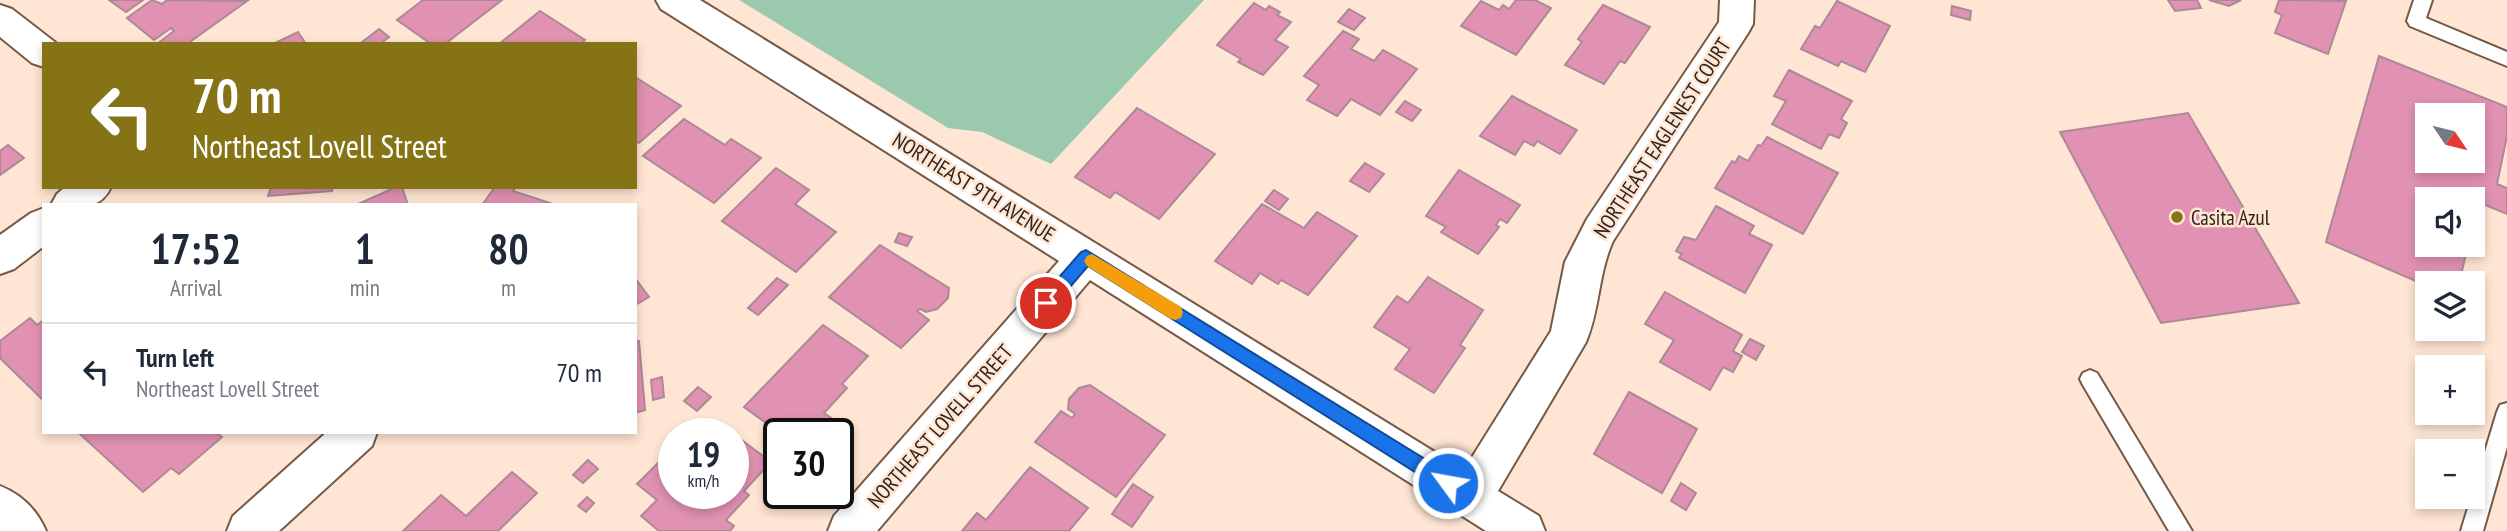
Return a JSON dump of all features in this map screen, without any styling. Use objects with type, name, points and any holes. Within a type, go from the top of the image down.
[{"type":"street","name":"NORTHEAST 9TH AVENUE","points":[[673,0],[1524,531]]},
{"type":"street","name":"NORTHEAST EAGLENEST COURT","points":[[1471,497],[1569,335],[1584,262],[1600,230],[1736,24],[1737,0]]},
{"type":"street","points":[[0,18],[42,51]]},
{"type":"street","points":[[73,203],[90,189]]},
{"type":"street","points":[[0,257],[42,226]]},
{"type":"street","name":"NORTHEAST LOVELL STREET","points":[[849,531],[1086,257]]},
{"type":"street","points":[[248,531],[355,434]]},
{"type":"street","points":[[0,506],[25,531]]},
{"type":"lane","points":[[2423,0],[2416,21],[2507,58]]},
{"type":"lane","points":[[2090,379],[2181,531]]},
{"type":"lane","points":[[2472,531],[2507,412]]},
{"type":"green space","points":[[739,0],[1204,0],[1051,164],[982,132],[948,128]]},
{"type":"building","points":[[109,0],[143,0],[126,12]]},
{"type":"building","points":[[152,0],[162,4],[167,0],[247,1],[190,42],[160,42],[174,31],[171,28],[154,40],[127,18]]},
{"type":"building","points":[[423,0],[502,0],[448,42],[428,42],[397,20]]},
{"type":"building","points":[[1516,0],[1535,0],[1551,8],[1516,55],[1461,26],[1481,1],[1499,10],[1503,5],[1509,9]]},
{"type":"building","points":[[2168,0],[2197,0],[2201,8],[2175,11]]},
{"type":"building","points":[[2209,0],[2241,0],[2229,6]]},
{"type":"building","points":[[2279,0],[2346,1],[2328,54],[2275,33],[2282,15],[2275,12]]},
{"type":"building","points":[[1837,1],[1890,26],[1865,72],[1841,61],[1838,66],[1801,49],[1815,26],[1820,28]]},
{"type":"building","points":[[1254,3],[1266,10],[1269,6],[1280,12],[1277,15],[1291,22],[1275,40],[1288,47],[1263,75],[1238,62],[1241,59],[1217,45]]},
{"type":"building","points":[[1603,5],[1650,27],[1625,63],[1620,61],[1604,84],[1565,65],[1582,42],[1578,39]]},
{"type":"building","points":[[1952,6],[1971,11],[1970,20],[1951,15]]},
{"type":"building","points":[[1349,9],[1365,18],[1354,30],[1338,22]]},
{"type":"building","points":[[540,11],[585,40],[583,42],[501,42]]},
{"type":"building","points":[[379,29],[389,37],[383,42],[362,42]]},
{"type":"building","points":[[1343,31],[1359,39],[1351,49],[1374,61],[1383,50],[1417,69],[1380,115],[1351,99],[1337,116],[1307,100],[1319,85],[1304,76]]},
{"type":"building","points":[[298,32],[305,42],[277,42]]},
{"type":"building","points":[[2379,56],[2507,107],[2507,136],[2497,184],[2507,188],[2507,214],[2485,205],[2485,187],[2415,187],[2415,257],[2465,257],[2462,271],[2415,271],[2415,281],[2326,242]]},
{"type":"building","points":[[1789,70],[1852,101],[1841,119],[1847,123],[1839,138],[1829,134],[1821,149],[1772,124],[1786,101],[1774,96]]},
{"type":"building","points":[[637,78],[681,106],[639,143],[637,142]]},
{"type":"building","points":[[1512,96],[1577,130],[1560,154],[1537,141],[1534,146],[1524,141],[1515,155],[1480,136]]},
{"type":"building","points":[[1405,101],[1421,110],[1412,121],[1396,112]]},
{"type":"building","points":[[1137,108],[1215,154],[1159,219],[1115,192],[1110,198],[1075,177]]},
{"type":"building","name":"Casita Azul","points":[[2188,113],[2299,303],[2161,323],[2060,132]]},
{"type":"building","points":[[684,119],[725,145],[731,139],[761,158],[714,203],[643,156]]},
{"type":"building","points":[[1767,137],[1838,173],[1803,234],[1715,188],[1732,161],[1735,163],[1739,156],[1748,161]]},
{"type":"building","points":[[8,145],[24,158],[0,175],[0,151]]},
{"type":"building","points":[[1365,163],[1384,174],[1369,192],[1350,181]]},
{"type":"building","points":[[776,168],[809,190],[795,204],[836,232],[796,272],[722,221]]},
{"type":"building","points":[[1459,170],[1520,205],[1507,223],[1500,219],[1496,225],[1499,227],[1478,254],[1441,232],[1446,227],[1426,216]]},
{"type":"building","points":[[270,189],[332,189],[332,191],[268,196]]},
{"type":"building","points":[[392,189],[403,189],[407,203],[360,203]]},
{"type":"building","points":[[494,189],[514,189],[513,191],[550,203],[483,203]]},
{"type":"building","points":[[1274,190],[1288,199],[1279,210],[1265,201]]},
{"type":"building","points":[[1262,204],[1304,228],[1317,212],[1357,236],[1308,295],[1281,280],[1278,284],[1260,273],[1252,284],[1215,261]]},
{"type":"building","points":[[1716,206],[1754,226],[1749,234],[1772,245],[1745,293],[1679,258],[1682,254],[1676,251],[1684,237],[1696,240]]},
{"type":"building","points":[[899,233],[912,237],[907,246],[895,242]]},
{"type":"building","points":[[880,245],[949,288],[948,298],[937,309],[917,311],[929,320],[901,348],[829,297]]},
{"type":"building","points":[[1428,277],[1483,310],[1460,345],[1465,348],[1434,393],[1395,369],[1410,349],[1374,327],[1397,296],[1408,303]]},
{"type":"building","points":[[777,278],[788,285],[758,315],[748,308]]},
{"type":"building","points":[[637,281],[649,297],[637,304]]},
{"type":"building","points":[[1665,292],[1742,335],[1733,351],[1742,356],[1733,372],[1723,367],[1710,390],[1660,362],[1674,340],[1645,324]]},
{"type":"building","points":[[30,318],[37,325],[42,321],[42,399],[0,358],[0,341]]},
{"type":"building","points":[[823,325],[868,356],[842,384],[847,388],[824,413],[831,418],[763,418],[763,421],[744,407]]},
{"type":"building","points":[[1750,339],[1764,346],[1756,360],[1742,352]]},
{"type":"building","points":[[637,342],[645,410],[637,412]]},
{"type":"building","points":[[662,377],[664,397],[653,400],[651,380]]},
{"type":"building","points":[[1090,385],[1165,435],[1116,497],[1035,442],[1061,411],[1072,418],[1075,414],[1068,409],[1069,399],[1079,388]]},
{"type":"building","points":[[698,387],[711,397],[697,411],[684,401]]},
{"type":"building","points":[[1629,392],[1697,429],[1662,493],[1594,454]]},
{"type":"building","points":[[80,434],[218,434],[222,437],[179,474],[171,468],[143,492]]},
{"type":"building","points":[[749,446],[763,456],[763,471],[749,486]]},
{"type":"building","points":[[588,460],[598,469],[583,483],[573,475]]},
{"type":"building","points":[[658,463],[658,509],[736,509],[726,520],[734,526],[730,531],[659,531],[641,516],[657,500],[637,484]]},
{"type":"building","points":[[1030,467],[1088,508],[1069,531],[962,531],[977,513],[986,520]]},
{"type":"building","points":[[512,472],[537,493],[498,531],[403,531],[441,495],[466,516]]},
{"type":"building","points":[[1681,483],[1696,493],[1686,510],[1671,501]]},
{"type":"building","points":[[1133,484],[1153,497],[1132,527],[1112,514]]},
{"type":"building","points":[[587,497],[594,503],[586,512],[578,506]]},
{"type":"slow traffic","points":[[1092,261],[1175,312]]},
{"type":"place","name":"Casita Azul","points":[[2177,217]]},
{"type":"route","points":[[1046,303],[1086,257],[1448,483]]}]
